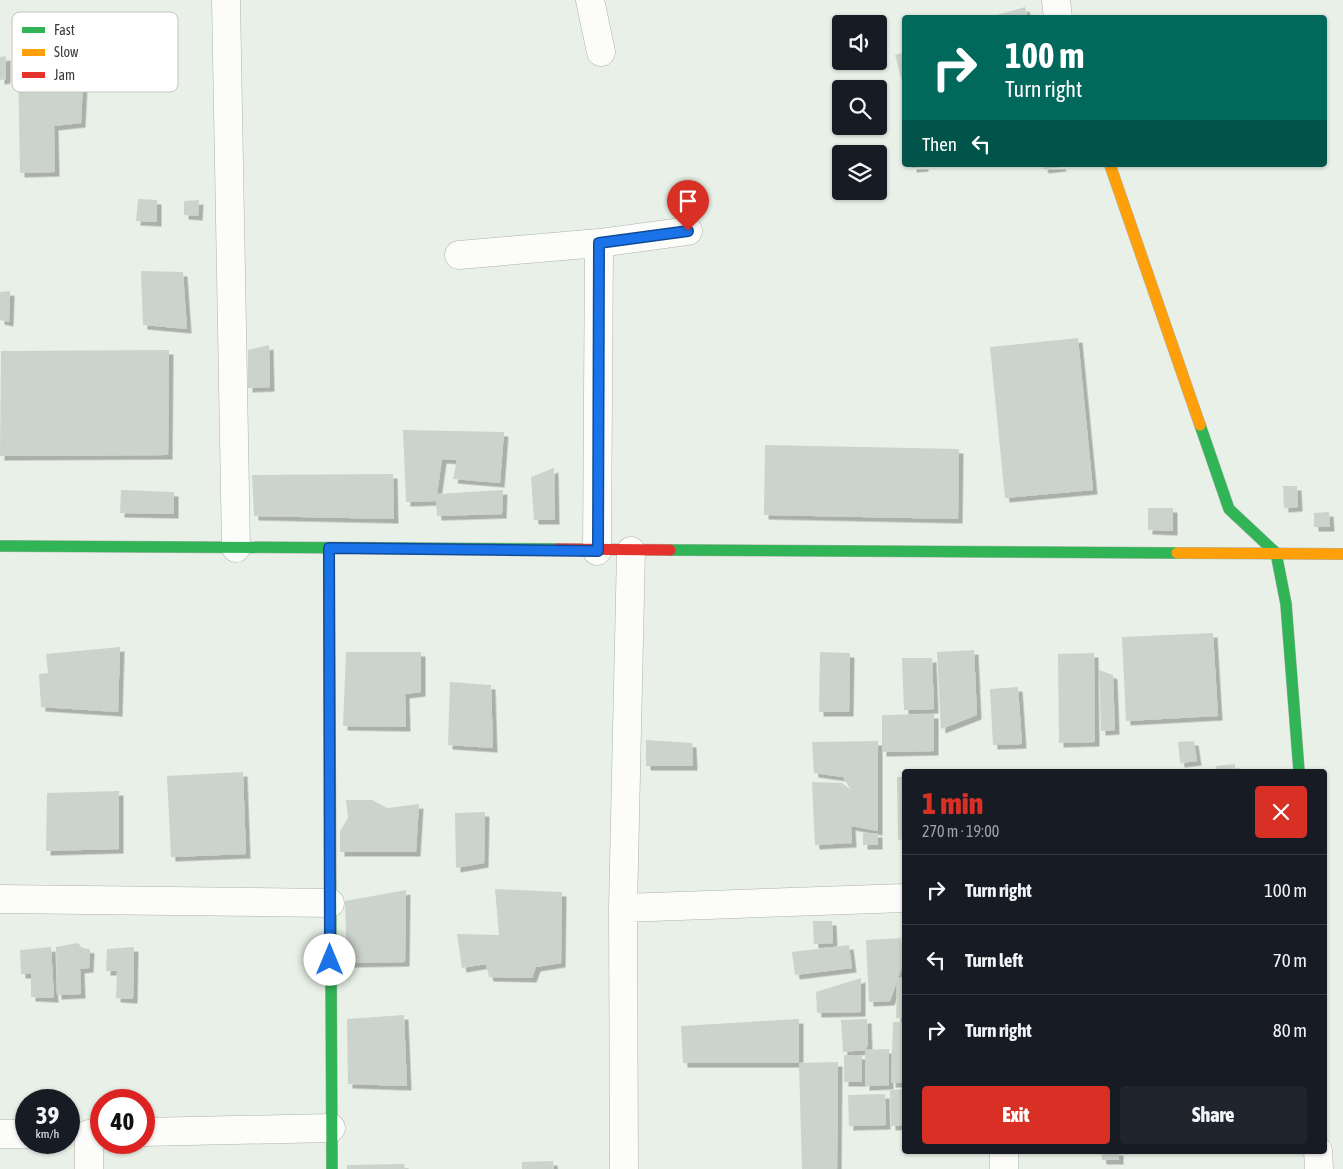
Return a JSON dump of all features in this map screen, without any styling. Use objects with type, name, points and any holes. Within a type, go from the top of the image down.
[{"type":"street","points":[[226,0],[236,548]]},
{"type":"street","points":[[590,0],[602,52]]},
{"type":"street","points":[[1056,0],[1058,15]]},
{"type":"street","points":[[1111,167],[1229,509],[1276,554],[1286,604],[1299,769]]},
{"type":"street","points":[[459,255],[599,243],[688,231]]},
{"type":"street","points":[[598,551],[599,243]]},
{"type":"street","points":[[0,546],[1343,554]]},
{"type":"street","points":[[329,548],[332,1169]]},
{"type":"street","points":[[624,1169],[623,908],[631,551]]},
{"type":"street","points":[[623,908],[902,898]]},
{"type":"street","points":[[0,899],[330,903]]},
{"type":"street","points":[[155,1132],[331,1128]]},
{"type":"street","points":[[0,1134],[15,1134]]},
{"type":"street","points":[[86,1134],[89,1169]]},
{"type":"street","points":[[1004,1154],[1004,1169]]},
{"type":"street","points":[[1318,1154],[1319,1169]]},
{"type":"building","points":[[1025,7],[1027,15],[997,15]]},
{"type":"building","points":[[902,53],[902,81],[895,55]]},
{"type":"building","points":[[6,56],[6,79],[0,80],[0,57]]},
{"type":"building","points":[[19,92],[83,92],[81,123],[54,126],[55,172],[20,173]]},
{"type":"building","points":[[1044,167],[1062,167],[1044,169]]},
{"type":"building","points":[[138,199],[157,200],[157,222],[136,221]]},
{"type":"building","points":[[199,200],[198,216],[184,215],[184,201]]},
{"type":"building","points":[[141,271],[183,272],[187,329],[143,325]]},
{"type":"building","points":[[10,291],[9,322],[0,320],[0,292]]},
{"type":"building","points":[[1078,338],[1093,490],[1005,498],[990,347]]},
{"type":"building","points":[[269,345],[270,387],[248,388],[248,350]]},
{"type":"building","points":[[169,350],[168,455],[0,456],[1,351]]},
{"type":"building","points":[[403,430],[504,432],[500,483],[453,479],[457,460],[442,459],[437,494],[503,490],[502,514],[437,516],[436,501],[406,502]]},
{"type":"building","points":[[765,445],[959,449],[958,519],[764,515]]},
{"type":"building","points":[[554,468],[555,520],[534,520],[531,477]]},
{"type":"building","points":[[393,474],[394,519],[254,516],[252,475]]},
{"type":"building","points":[[1283,486],[1297,486],[1298,507],[1284,508]]},
{"type":"building","points":[[121,490],[174,492],[174,514],[120,513]]},
{"type":"building","points":[[1148,508],[1173,508],[1173,531],[1148,530]]},
{"type":"building","points":[[1329,512],[1330,527],[1314,527],[1314,513]]},
{"type":"building","points":[[1213,633],[1218,716],[1126,721],[1122,637]]},
{"type":"building","points":[[120,647],[118,712],[41,707],[39,674],[48,673],[46,654]]},
{"type":"building","points":[[974,650],[977,715],[941,729],[937,652]]},
{"type":"building","points":[[346,652],[421,652],[421,692],[405,694],[406,727],[343,726]]},
{"type":"building","points":[[820,652],[850,653],[849,712],[819,712]]},
{"type":"building","points":[[1094,653],[1095,742],[1059,743],[1058,654]]},
{"type":"building","points":[[902,658],[932,658],[934,709],[904,710]]},
{"type":"building","points":[[1099,670],[1113,675],[1115,730],[1101,731]]},
{"type":"building","points":[[450,682],[491,685],[493,748],[448,745]]},
{"type":"building","points":[[1018,687],[1022,744],[993,745],[990,689]]},
{"type":"building","points":[[934,714],[934,751],[882,752],[882,715]]},
{"type":"building","points":[[646,740],[692,743],[693,766],[646,766]]},
{"type":"building","points":[[878,741],[878,831],[851,826],[852,843],[815,845],[812,782],[842,783],[851,790],[843,777],[814,773],[812,742]]},
{"type":"building","points":[[1194,741],[1197,761],[1180,763],[1178,742]]},
{"type":"building","points":[[1235,764],[1235,769],[1216,769],[1216,766]]},
{"type":"building","points":[[243,772],[246,854],[171,857],[167,776]]},
{"type":"building","points":[[897,777],[902,777],[902,839],[898,840]]},
{"type":"building","points":[[119,791],[119,849],[46,851],[47,793]]},
{"type":"building","points":[[346,800],[372,800],[387,808],[419,804],[416,852],[340,852],[340,831],[348,818]]},
{"type":"building","points":[[485,812],[484,863],[456,868],[455,813]]},
{"type":"building","points":[[863,833],[878,833],[878,845],[863,845]]},
{"type":"building","points":[[495,889],[562,892],[561,963],[536,967],[532,978],[489,977],[486,964],[462,968],[457,934],[499,935]]},
{"type":"building","points":[[406,890],[405,962],[347,963],[345,901]]},
{"type":"building","points":[[813,921],[832,921],[833,943],[814,944]]},
{"type":"building","points":[[901,938],[902,968],[898,978],[902,977],[902,1018],[896,1018],[897,981],[890,1001],[869,1002],[866,940]]},
{"type":"building","points":[[78,943],[82,948],[90,949],[89,968],[80,969],[81,994],[57,995],[56,947]]},
{"type":"building","points":[[849,945],[852,968],[795,975],[792,952]]},
{"type":"building","points":[[51,947],[54,998],[31,997],[31,974],[21,974],[20,950]]},
{"type":"building","points":[[134,947],[133,999],[116,998],[117,971],[106,971],[107,949]]},
{"type":"building","points":[[861,978],[861,1012],[817,1013],[816,992]]},
{"type":"building","points":[[404,1015],[407,1086],[348,1084],[347,1019]]},
{"type":"building","points":[[799,1019],[799,1063],[683,1063],[681,1026]]},
{"type":"building","points":[[867,1019],[868,1045],[865,1050],[843,1052],[841,1020]]},
{"type":"building","points":[[893,1022],[902,1022],[902,1083],[891,1083]]},
{"type":"building","points":[[889,1049],[889,1085],[865,1086],[865,1050]]},
{"type":"building","points":[[844,1055],[862,1055],[862,1082],[844,1082]]},
{"type":"building","points":[[838,1062],[837,1169],[802,1169],[799,1063]]},
{"type":"building","points":[[902,1089],[902,1125],[891,1126],[890,1090]]},
{"type":"building","points":[[885,1094],[886,1125],[849,1126],[848,1095]]},
{"type":"building","points":[[1101,1154],[1119,1154],[1119,1160],[1102,1160]]},
{"type":"building","points":[[553,1161],[554,1169],[522,1169],[522,1162]]},
{"type":"building","points":[[404,1164],[405,1169],[347,1169],[347,1165]]},
{"type":"traffic: fast","points":[[1200,425],[1229,509],[1276,553],[1286,604],[1299,769]]},
{"type":"traffic: fast","points":[[0,546],[557,549]]},
{"type":"traffic: fast","points":[[329,548],[332,1169]]},
{"type":"traffic: fast","points":[[670,550],[1177,553]]},
{"type":"traffic: slow","points":[[1111,167],[1200,425]]},
{"type":"traffic: slow","points":[[1177,553],[1343,554]]},
{"type":"traffic: jam","points":[[557,549],[670,550]]},
{"type":"route","points":[[330,960],[329,548],[598,551],[599,243],[688,231]]}]
